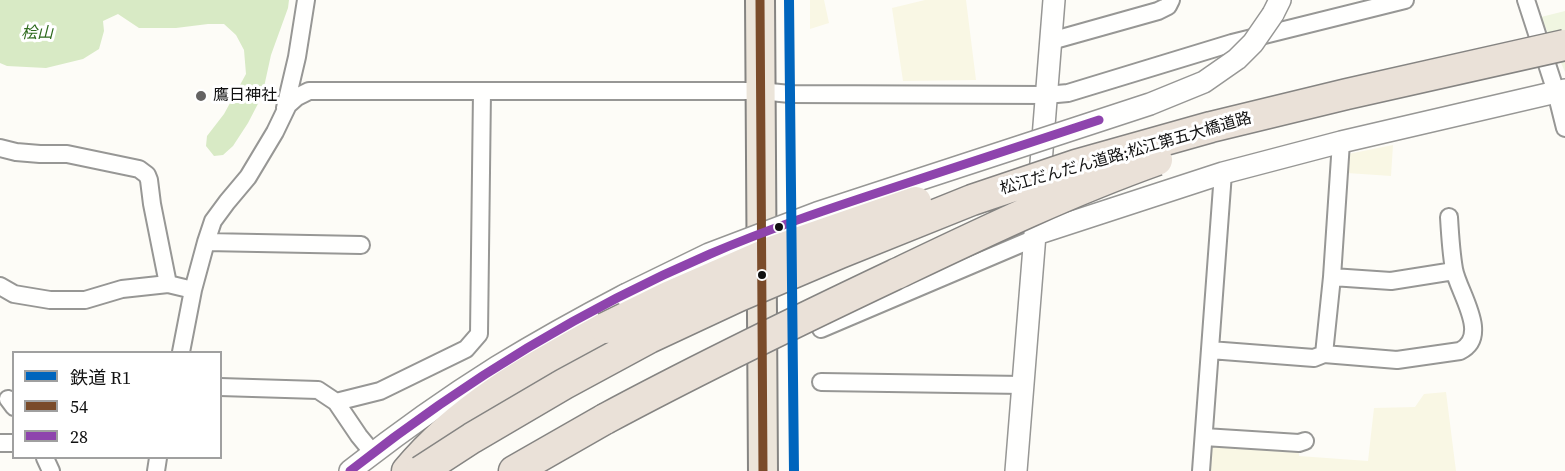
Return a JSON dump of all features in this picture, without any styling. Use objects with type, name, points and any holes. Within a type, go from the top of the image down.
[{"type":"highway","points":[[760,0],[763,471]]},
{"type":"highway","name":"松江だんだん道路;松江第五大橋道路","points":[[421,471],[564,384],[649,338],[739,296],[972,200],[1076,165],[1211,128],[1347,94],[1565,45]]},
{"type":"highway","points":[[514,471],[605,419],[705,367],[953,247],[1142,165],[1347,94]]},
{"type":"highway","points":[[407,471],[450,425],[488,397],[605,328],[668,297],[771,252],[939,195],[972,200]]},
{"type":"street","points":[[285,111],[306,0]]},
{"type":"street","points":[[1016,471],[1054,0]]},
{"type":"street","points":[[1051,41],[1158,11],[1168,6],[1171,0]]},
{"type":"street","points":[[181,351],[193,290],[213,221],[248,177],[288,105],[309,91],[760,91],[790,94],[1046,95],[1068,93],[1232,43],[1405,0]]},
{"type":"street","points":[[1526,0],[1560,92],[1565,128]]},
{"type":"street","points":[[350,471],[495,368],[625,295],[709,254],[817,213],[1150,104],[1204,82],[1237,59],[1253,43],[1277,7]]},
{"type":"street","points":[[336,402],[380,391],[466,349],[479,334],[482,91]]},
{"type":"street","points":[[821,329],[1035,236],[1223,173],[1341,142],[1560,92]]},
{"type":"street","points":[[1324,354],[1332,277],[1341,142]]},
{"type":"street","points":[[0,148],[40,154],[66,153],[144,172],[149,180],[168,284]]},
{"type":"street","points":[[1201,471],[1223,173]]},
{"type":"street","points":[[1210,350],[1314,358],[1324,354],[1397,360],[1467,348],[1471,344],[1474,333],[1472,320],[1454,272],[1449,217]]},
{"type":"street","points":[[206,242],[361,245]]},
{"type":"street","points":[[1332,277],[1391,281],[1454,272]]},
{"type":"street","points":[[0,286],[14,294],[50,300],[85,300],[123,289],[168,284],[193,290]]},
{"type":"street","points":[[821,382],[1023,385]]},
{"type":"street","points":[[222,387],[318,390],[336,402],[358,436],[373,453]]},
{"type":"street","points":[[1204,437],[1299,443],[1305,441]]},
{"type":"shaded area","points":[[810,0],[824,0],[829,23],[810,29]]},
{"type":"shaded area","points":[[925,0],[966,0],[976,80],[903,81],[892,8]]},
{"type":"shaded area","points":[[1393,145],[1391,176],[1347,173],[1348,154]]},
{"type":"shaded area","points":[[1446,392],[1456,471],[1207,471],[1210,444],[1299,450],[1299,456],[1368,461],[1374,408],[1415,407],[1424,394]]},
{"type":"green space","name":"桧山","points":[[0,0],[289,0],[271,55],[262,96],[233,146],[223,155],[214,156],[206,146],[207,136],[224,114],[246,74],[244,50],[236,35],[224,24],[139,28],[118,14],[103,21],[104,31],[99,49],[83,59],[46,68],[7,66],[0,63]]},
{"type":"green space","points":[[1565,11],[1565,72],[1541,17]]},
{"type":"rail line","name":"R1","points":[[789,0],[794,471]]},
{"type":"transit line","name":"54","points":[[760,0],[763,471]]},
{"type":"transit line","name":"28","points":[[350,471],[478,379],[569,324],[662,276],[710,254],[798,220],[1099,120]]},
{"type":"place","name":"鷹日神社","points":[[201,96]]}]
